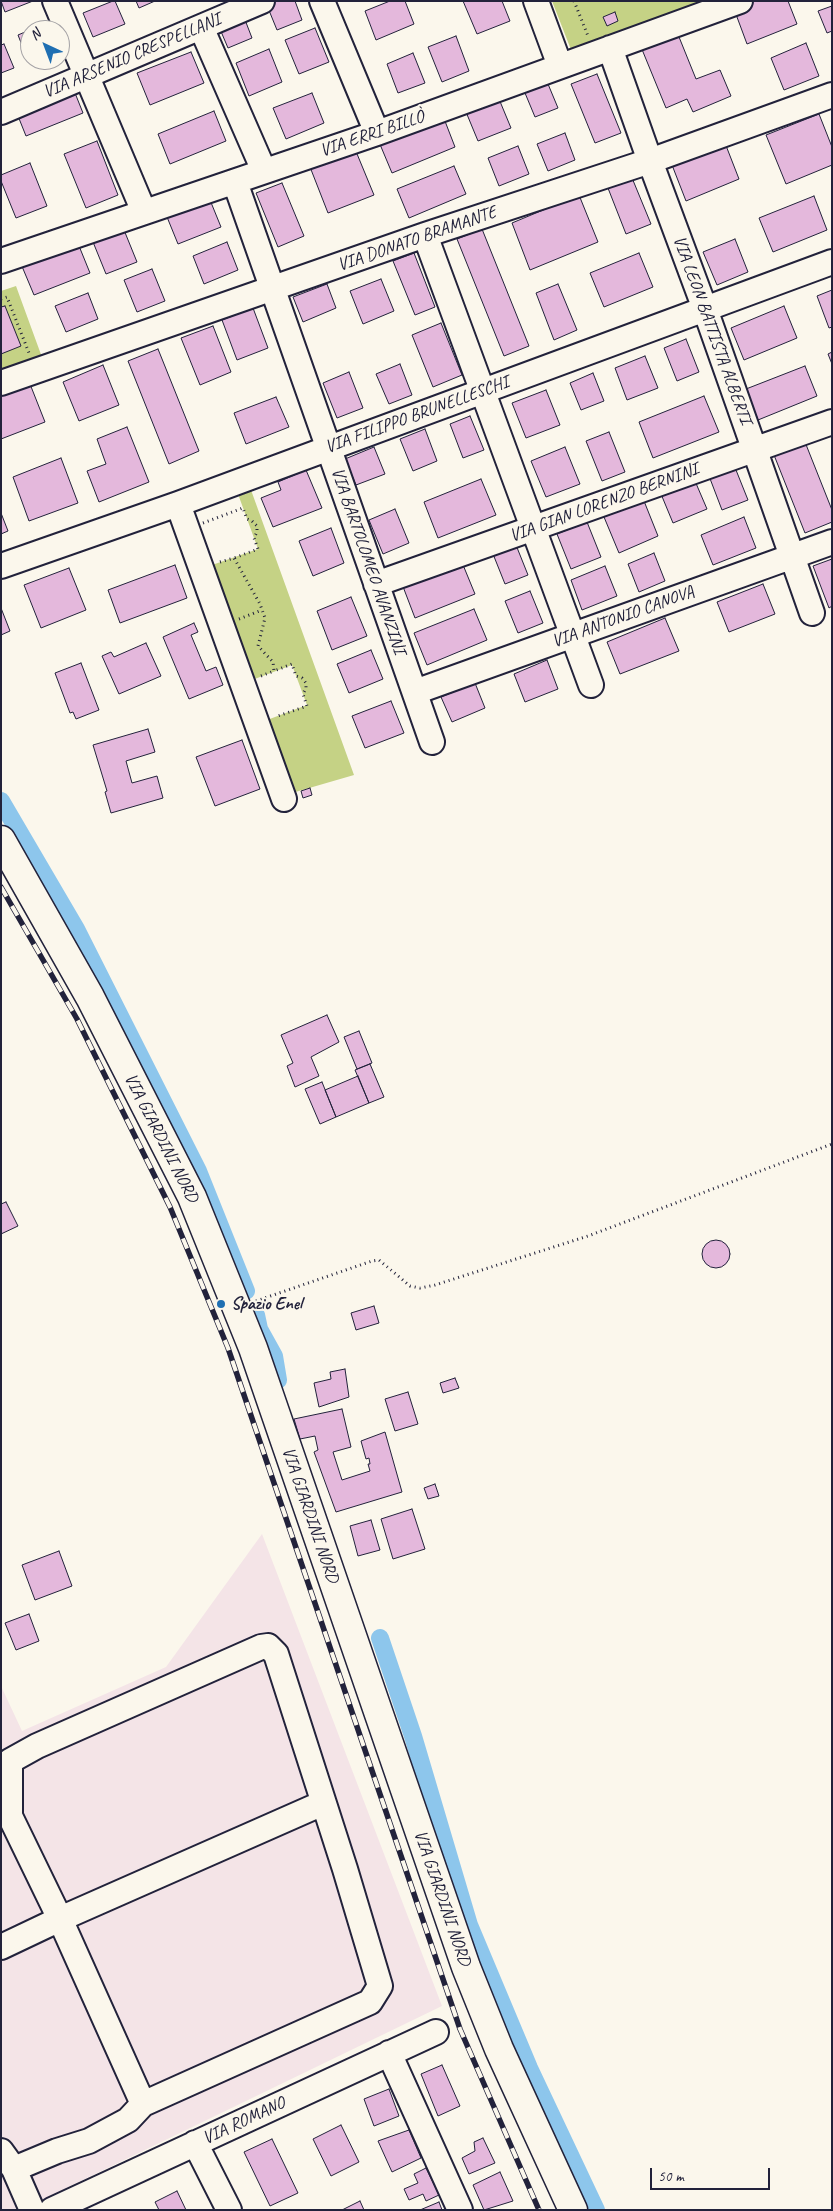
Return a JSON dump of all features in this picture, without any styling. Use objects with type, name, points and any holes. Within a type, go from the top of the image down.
[{"type":"main road","name":"VIA GIARDINI NORD","points":[[1,840],[90,997],[192,1197],[253,1348],[466,1968],[498,2049],[573,2210]]},
{"type":"street","points":[[55,1],[144,212]]},
{"type":"street","name":"VIA ARSENIO CRESPELLANI","points":[[1,112],[262,1]]},
{"type":"street","points":[[322,1],[377,133]]},
{"type":"street","points":[[536,1],[560,66]]},
{"type":"street","name":"VIA ERRI BILLÒ","points":[[1,261],[377,133],[740,1]]},
{"type":"street","points":[[201,27],[264,172]]},
{"type":"street","name":"VIA LEON BATTISTA ALBERTI","points":[[603,51],[650,161],[705,309],[812,613]]},
{"type":"street","name":"VIA DONATO BRAMANTE","points":[[1,383],[424,235],[650,161],[832,95]]},
{"type":"street","name":"VIA BARTOLOMEO AVANZINI","points":[[234,182],[432,742]]},
{"type":"street","points":[[424,235],[591,685]]},
{"type":"street","name":"VIA FILIPPO BRUNELLESCHI","points":[[1,566],[178,504],[832,262]]},
{"type":"street","name":"VIA GIAN LORENZO BERNINI","points":[[376,584],[832,422]]},
{"type":"street","points":[[178,504],[284,799]]},
{"type":"street","name":"VIA ANTONIO CANOVA","points":[[414,692],[832,542]]},
{"type":"street","points":[[32,2210],[8,2160],[57,2152],[89,2141],[128,2120],[143,2104],[370,2002],[380,1986],[276,1654],[268,1646],[260,1647],[221,1664],[37,1746],[10,1760],[5,1818],[60,1919],[143,2104]]},
{"type":"street","points":[[1,1947],[323,1802]]},
{"type":"street","name":"VIA ROMANO","points":[[52,2210],[436,2032]]},
{"type":"street","points":[[389,2053],[460,2210]]},
{"type":"street","points":[[195,2143],[229,2210]]},
{"type":"path","points":[[574,1],[603,51]]},
{"type":"path","points":[[1,299],[7,297],[29,353],[20,356]]},
{"type":"path","points":[[197,525],[243,508],[247,519],[257,526],[254,538],[258,549],[212,565]]},
{"type":"path","points":[[234,558],[265,618],[258,646],[273,662],[274,671]]},
{"type":"path","points":[[232,622],[262,610]]},
{"type":"path","points":[[260,677],[292,664],[296,676],[306,682],[303,694],[307,706]]},
{"type":"path","points":[[237,1308],[379,1260],[410,1286],[420,1288],[435,1285],[588,1236],[832,1144]]},
{"type":"shaded area","points":[[262,1534],[442,2006],[21,2210],[1,2210],[1,1686],[22,1731],[166,1667]]},
{"type":"green space","points":[[552,1],[729,1],[575,60]]},
{"type":"green space","points":[[16,286],[43,360],[1,375],[1,291]]},
{"type":"green space","points":[[251,490],[354,775],[292,793],[267,720],[307,705],[292,665],[252,680],[212,565],[258,549],[238,494]]},
{"type":"building","points":[[1,1],[33,1],[5,12]]},
{"type":"building","points":[[115,1],[125,24],[93,37],[83,13]]},
{"type":"building","points":[[136,1],[155,1],[139,8]]},
{"type":"building","points":[[269,1],[295,1],[302,20],[277,30],[266,3]]},
{"type":"building","points":[[390,1],[405,1],[414,24],[376,40],[365,11]]},
{"type":"building","points":[[463,1],[502,1],[510,21],[477,34]]},
{"type":"building","points":[[754,1],[788,1],[797,24],[747,44],[734,9]]},
{"type":"building","points":[[832,6],[832,31],[827,33],[818,11]]},
{"type":"building","points":[[242,12],[252,38],[228,48],[217,22]]},
{"type":"building","points":[[615,12],[618,21],[607,26],[603,17]]},
{"type":"building","points":[[315,28],[329,62],[299,74],[285,40]]},
{"type":"building","points":[[677,32],[696,79],[720,70],[731,96],[693,112],[687,99],[666,108],[641,47]]},
{"type":"building","points":[[456,36],[469,71],[442,82],[428,47]]},
{"type":"building","points":[[806,43],[819,76],[784,90],[771,58]]},
{"type":"building","points":[[4,44],[14,68],[1,73],[1,45]]},
{"type":"building","points":[[269,49],[282,82],[249,96],[236,63]]},
{"type":"building","points":[[191,52],[204,83],[150,105],[137,73]]},
{"type":"building","points":[[413,53],[425,83],[398,93],[387,64]]},
{"type":"building","points":[[597,74],[621,133],[595,143],[571,84]]},
{"type":"building","points":[[548,84],[558,108],[535,117],[525,93]]},
{"type":"building","points":[[73,88],[83,113],[26,136],[16,111]]},
{"type":"building","points":[[312,93],[324,123],[286,139],[273,108]]},
{"type":"building","points":[[499,99],[511,128],[478,141],[466,112]]},
{"type":"building","points":[[214,111],[226,141],[170,164],[158,134]]},
{"type":"building","points":[[819,114],[832,147],[832,165],[786,184],[766,135]]},
{"type":"building","points":[[443,116],[455,147],[392,173],[379,142]]},
{"type":"building","points":[[565,133],[575,160],[548,171],[537,144]]},
{"type":"building","points":[[97,141],[118,195],[86,208],[64,154]]},
{"type":"building","points":[[725,143],[739,179],[686,201],[672,165]]},
{"type":"building","points":[[518,146],[529,174],[499,186],[488,158]]},
{"type":"building","points":[[355,149],[374,195],[328,213],[310,167]]},
{"type":"building","points":[[30,163],[47,206],[16,218],[1,181],[1,175]]},
{"type":"building","points":[[454,166],[466,194],[409,218],[397,189]]},
{"type":"building","points":[[630,173],[651,224],[626,234],[606,183]]},
{"type":"building","points":[[282,183],[304,236],[278,247],[256,193]]},
{"type":"building","points":[[579,195],[598,242],[530,270],[512,223]]},
{"type":"building","points":[[814,196],[827,230],[773,252],[759,218]]},
{"type":"building","points":[[210,200],[221,227],[178,244],[167,217]]},
{"type":"building","points":[[482,229],[529,346],[504,356],[457,239]]},
{"type":"building","points":[[124,230],[137,262],[106,274],[93,242]]},
{"type":"building","points":[[735,239],[748,272],[717,285],[703,252]]},
{"type":"building","points":[[77,241],[90,273],[34,295],[21,264]]},
{"type":"building","points":[[227,242],[238,270],[204,284],[193,256]]},
{"type":"building","points":[[414,253],[435,307],[415,315],[393,261]]},
{"type":"building","points":[[639,253],[653,287],[604,307],[590,273]]},
{"type":"building","points":[[152,269],[165,301],[137,312],[124,280]]},
{"type":"building","points":[[381,279],[394,311],[363,324],[350,291]]},
{"type":"building","points":[[327,284],[336,308],[303,322],[293,297]]},
{"type":"building","points":[[558,284],[577,330],[554,340],[536,293]]},
{"type":"building","points":[[832,290],[832,327],[829,328],[817,296]]},
{"type":"building","points":[[88,293],[98,319],[66,332],[55,306]]},
{"type":"building","points":[[5,306],[21,346],[1,354],[1,307]]},
{"type":"building","points":[[784,306],[797,338],[744,360],[731,328]]},
{"type":"building","points":[[253,308],[268,348],[237,360],[222,320]]},
{"type":"building","points":[[441,323],[462,375],[433,387],[412,335]]},
{"type":"building","points":[[213,326],[231,372],[200,385],[181,338]]},
{"type":"building","points":[[686,339],[699,372],[677,381],[664,348]]},
{"type":"building","points":[[158,349],[199,451],[169,464],[128,361]]},
{"type":"building","points":[[832,352],[832,364],[828,354]]},
{"type":"building","points":[[645,356],[658,388],[627,400],[615,368]]},
{"type":"building","points":[[400,364],[412,395],[389,404],[376,374]]},
{"type":"building","points":[[103,365],[119,405],[79,421],[63,382]]},
{"type":"building","points":[[805,366],[817,396],[758,420],[746,389]]},
{"type":"building","points":[[349,372],[363,408],[337,418],[323,383]]},
{"type":"building","points":[[593,373],[604,401],[581,410],[570,383]]},
{"type":"building","points":[[30,384],[45,422],[1,439],[1,395]]},
{"type":"building","points":[[546,390],[560,425],[526,438],[512,403]]},
{"type":"building","points":[[704,396],[719,432],[653,458],[639,422]]},
{"type":"building","points":[[276,397],[289,427],[246,444],[234,413]]},
{"type":"building","points":[[470,416],[484,450],[463,458],[450,424]]},
{"type":"building","points":[[127,427],[149,482],[99,502],[87,471],[106,464],[97,439]]},
{"type":"building","points":[[425,429],[437,461],[413,471],[400,439]]},
{"type":"building","points":[[609,432],[625,472],[602,481],[586,441]]},
{"type":"building","points":[[805,442],[832,510],[832,522],[805,533],[774,455]]},
{"type":"building","points":[[374,447],[385,474],[356,485],[345,459]]},
{"type":"building","points":[[565,447],[580,484],[546,497],[531,461]]},
{"type":"building","points":[[61,458],[78,503],[29,521],[13,477]]},
{"type":"building","points":[[734,465],[748,500],[722,510],[709,476]]},
{"type":"building","points":[[306,470],[322,508],[273,527],[261,498],[281,490],[278,482]]},
{"type":"building","points":[[481,479],[496,515],[438,538],[424,502]]},
{"type":"building","points":[[695,481],[707,509],[673,523],[661,494]]},
{"type":"building","points":[[644,501],[658,536],[619,553],[604,517]]},
{"type":"building","points":[[395,509],[409,543],[383,554],[369,520]]},
{"type":"building","points":[[1,513],[8,531],[1,534]]},
{"type":"building","points":[[744,517],[756,548],[713,565],[701,535]]},
{"type":"building","points":[[587,522],[601,557],[571,569],[557,534]]},
{"type":"building","points":[[331,528],[344,563],[313,576],[299,541]]},
{"type":"building","points":[[516,545],[528,575],[505,584],[493,554]]},
{"type":"building","points":[[654,553],[665,581],[639,592],[628,564]]},
{"type":"building","points":[[832,559],[832,606],[829,608],[813,566]]},
{"type":"building","points":[[461,560],[475,594],[415,618],[402,584]]},
{"type":"building","points":[[175,565],[187,598],[120,623],[108,590]]},
{"type":"building","points":[[605,566],[617,596],[582,610],[571,580]]},
{"type":"building","points":[[69,568],[86,610],[41,628],[24,585]]},
{"type":"building","points":[[763,584],[775,614],[729,632],[717,602]]},
{"type":"building","points":[[530,591],[543,623],[518,633],[505,601]]},
{"type":"building","points":[[351,597],[367,636],[332,650],[317,611]]},
{"type":"building","points":[[1,608],[10,631],[1,635]]},
{"type":"building","points":[[474,609],[487,640],[427,665],[414,633]]},
{"type":"building","points":[[665,618],[679,651],[620,674],[607,642]]},
{"type":"building","points":[[194,623],[198,632],[191,635],[206,671],[216,667],[223,685],[189,699],[163,637]]},
{"type":"building","points":[[146,643],[161,676],[119,694],[102,656],[111,652],[114,657]]},
{"type":"building","points":[[371,650],[383,679],[349,693],[337,664]]},
{"type":"building","points":[[547,660],[558,689],[525,702],[514,674]]},
{"type":"building","points":[[81,663],[99,710],[76,719],[73,712],[70,713],[55,673]]},
{"type":"building","points":[[475,683],[485,708],[452,722],[441,697]]},
{"type":"building","points":[[391,701],[404,733],[365,748],[352,716]]},
{"type":"building","points":[[148,729],[155,752],[126,761],[132,783],[157,776],[163,798],[111,813],[105,792],[107,791],[93,745]]},
{"type":"building","points":[[242,740],[260,789],[215,806],[196,757]]},
{"type":"building","points":[[310,788],[312,795],[303,798],[301,791]]},
{"type":"building","points":[[327,1015],[339,1042],[311,1057],[319,1076],[295,1087],[287,1066],[293,1063],[281,1035]]},
{"type":"building","points":[[359,1031],[372,1063],[357,1069],[344,1037]]},
{"type":"building","points":[[370,1064],[384,1097],[369,1103],[355,1070]]},
{"type":"building","points":[[358,1076],[369,1103],[336,1117],[325,1090]]},
{"type":"building","points":[[322,1082],[336,1117],[320,1124],[305,1089]]},
{"type":"building","points":[[6,1202],[18,1226],[1,1234],[1,1204]]},
{"type":"building","points":[[716,1240],[726,1244],[730,1254],[726,1264],[716,1268],[706,1264],[702,1254],[706,1244]]},
{"type":"building","points":[[374,1306],[379,1323],[356,1330],[351,1313]]},
{"type":"building","points":[[345,1369],[349,1397],[319,1407],[314,1383],[331,1379],[330,1372]]},
{"type":"building","points":[[455,1378],[459,1388],[443,1393],[440,1383]]},
{"type":"building","points":[[408,1392],[418,1424],[395,1431],[385,1399]]},
{"type":"building","points":[[342,1409],[351,1447],[333,1452],[342,1480],[370,1471],[369,1458],[366,1459],[361,1441],[385,1432],[402,1492],[336,1512],[314,1452],[318,1450],[315,1436],[300,1439],[294,1419]]},
{"type":"building","points":[[435,1484],[439,1496],[428,1499],[424,1488]]},
{"type":"building","points":[[412,1509],[425,1549],[393,1559],[381,1519]]},
{"type":"building","points":[[371,1520],[380,1550],[358,1556],[350,1526]]},
{"type":"building","points":[[59,1551],[72,1586],[35,1600],[22,1565]]},
{"type":"building","points":[[29,1614],[39,1641],[16,1650],[5,1623]]},
{"type":"building","points":[[442,2065],[460,2106],[438,2116],[421,2074]]},
{"type":"building","points":[[389,2089],[399,2116],[374,2126],[364,2099]]},
{"type":"building","points":[[341,2125],[359,2162],[331,2176],[313,2139]]},
{"type":"building","points":[[409,2130],[421,2158],[392,2172],[378,2141]]},
{"type":"building","points":[[483,2138],[495,2163],[469,2174],[462,2158],[475,2151],[474,2142]]},
{"type":"building","points":[[272,2139],[298,2193],[270,2206],[244,2152]]},
{"type":"building","points":[[426,2168],[439,2195],[426,2201],[423,2194],[409,2200],[404,2189],[418,2183],[414,2174]]},
{"type":"building","points":[[500,2172],[513,2201],[484,2210],[473,2185]]},
{"type":"building","points":[[177,2191],[186,2210],[159,2210],[155,2202]]},
{"type":"building","points":[[360,2201],[364,2210],[342,2210]]},
{"type":"building","points":[[439,2202],[442,2210],[420,2210]]},
{"type":"waterway","points":[[1,801],[76,929],[198,1171],[246,1291]]},
{"type":"waterway","points":[[256,1315],[259,1329],[274,1356],[278,1380]]},
{"type":"waterway","points":[[380,1638],[413,1736],[469,1925],[529,2068],[596,2210]]},
{"type":"railway","points":[[1,887],[77,1019],[170,1207],[228,1348],[460,2029],[539,2210]]},
{"type":"place","name":"Spazio Enel","points":[[221,1304]]}]
